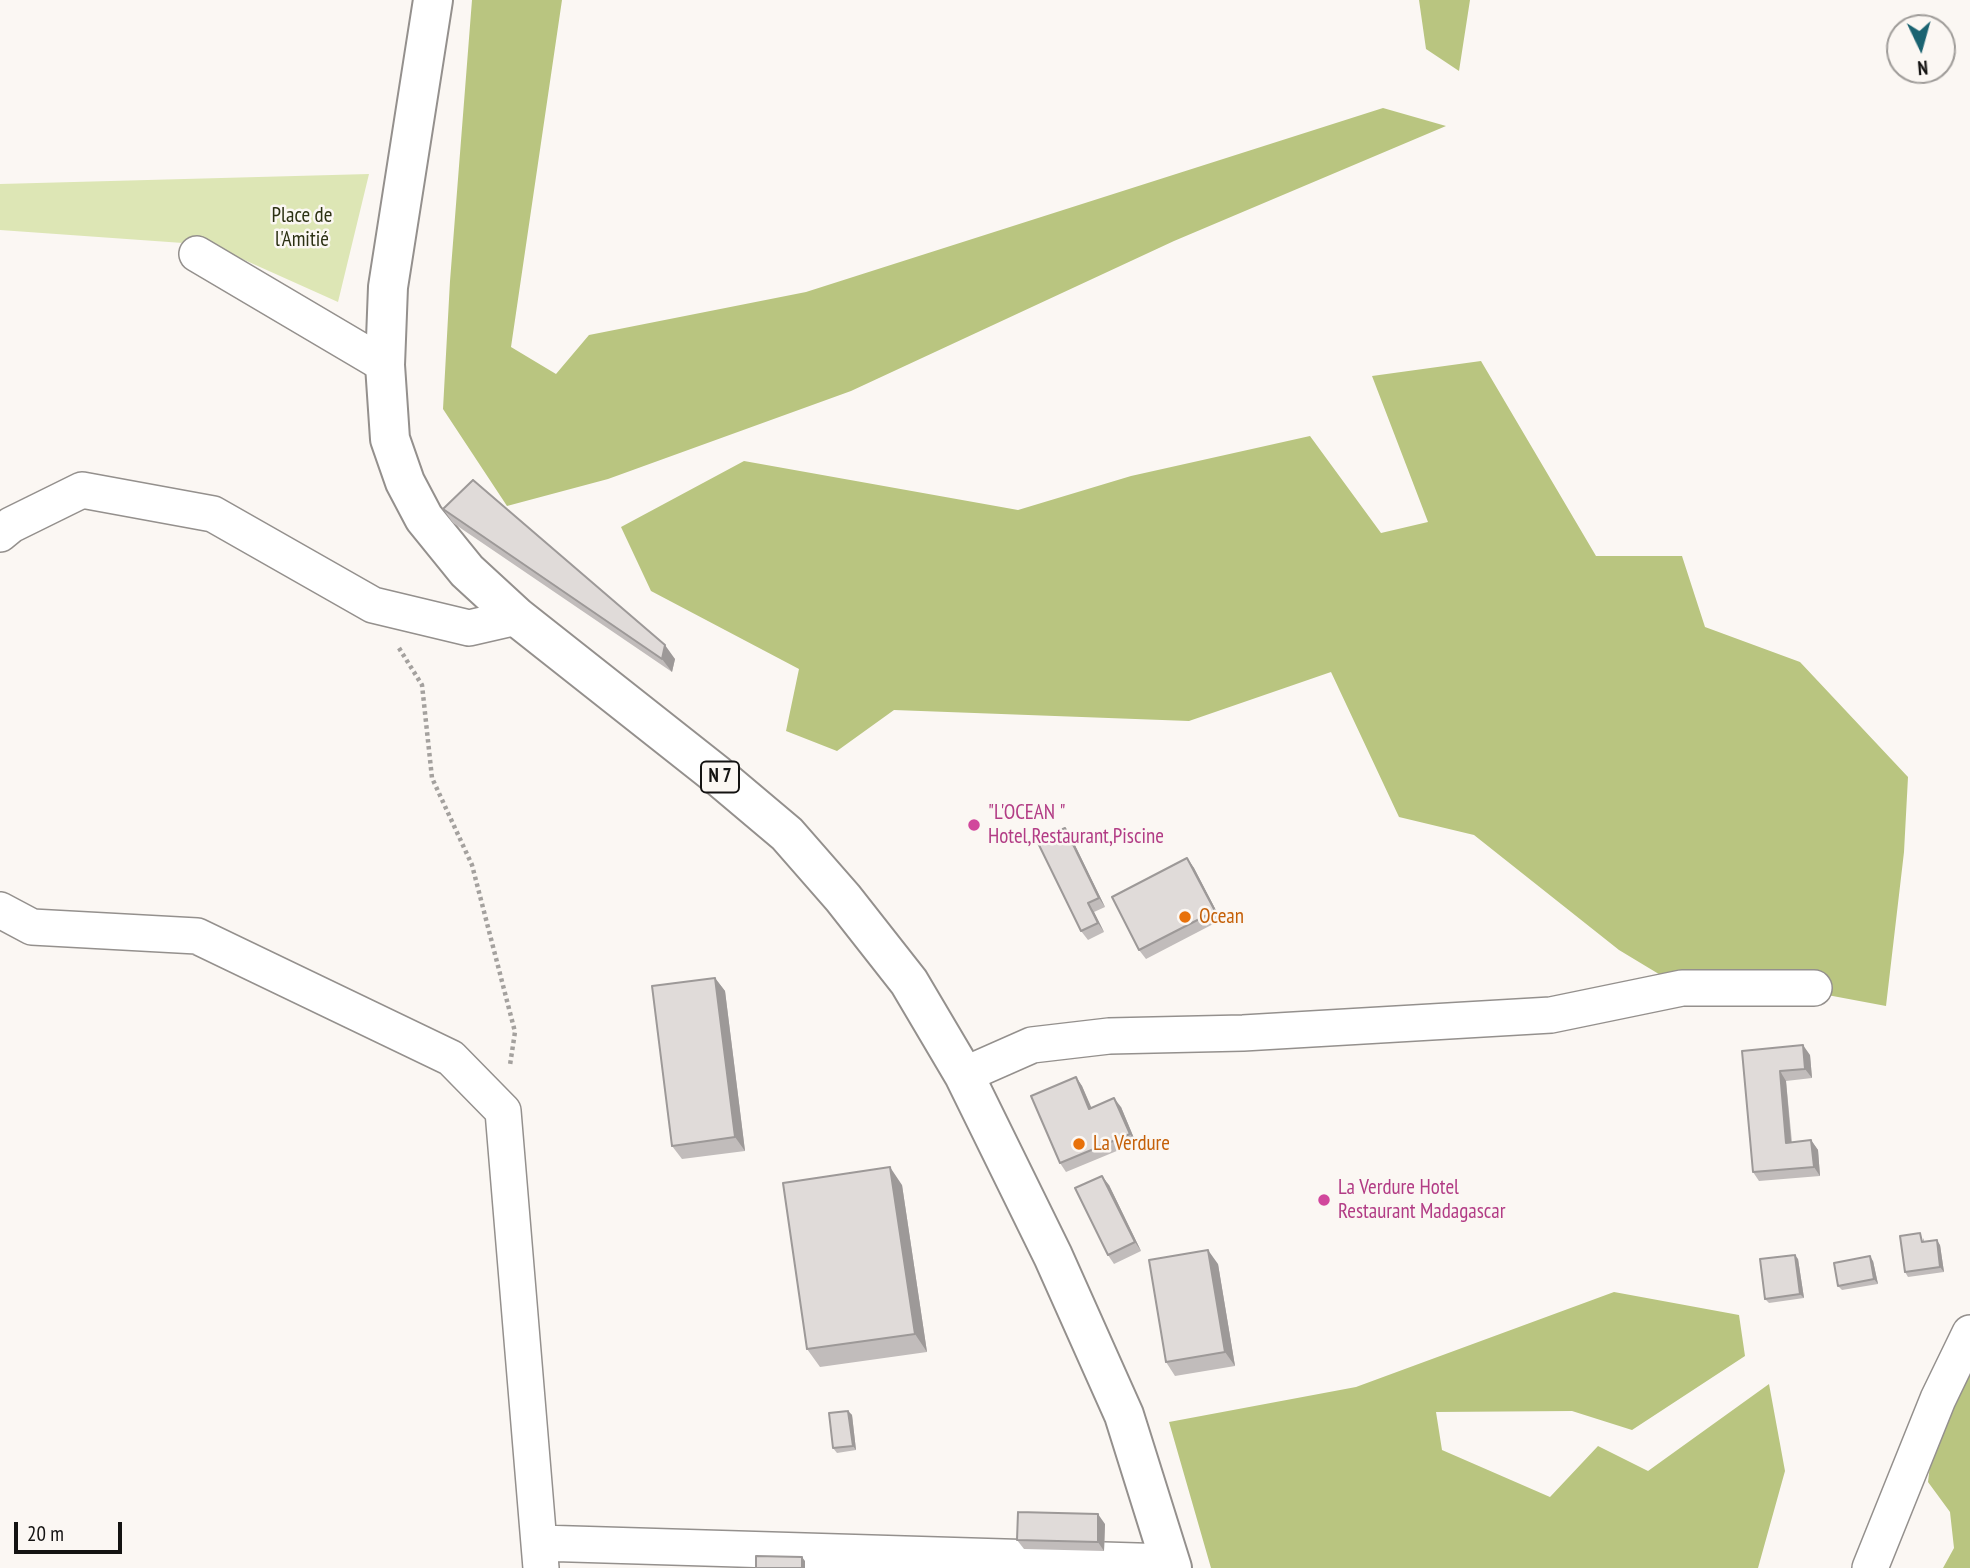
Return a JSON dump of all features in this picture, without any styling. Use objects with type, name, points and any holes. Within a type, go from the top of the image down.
[{"type":"main road","name":"N 7","points":[[427,8],[388,287],[385,365],[390,439],[405,482],[424,518],[467,571],[517,617],[717,775],[787,834],[843,898],[909,982],[964,1074],[1053,1256],[1124,1415],[1171,1565]]},
{"type":"street","points":[[197,254],[385,365]]},
{"type":"street","points":[[0,534],[11,525],[82,490],[213,514],[373,605],[469,628],[517,617]]},
{"type":"street","points":[[0,910],[32,927],[197,936],[451,1058],[502,1111],[540,1556],[1171,1565]]},
{"type":"street","points":[[964,1074],[1032,1045],[1109,1036],[1244,1033],[1551,1016],[1682,988],[1814,988]]},
{"type":"street","points":[[1870,1568],[1938,1399],[1970,1333]]},
{"type":"path","points":[[373,605],[422,685],[432,778],[472,865],[515,1032],[502,1111]]},
{"type":"green space","points":[[472,0],[562,0],[511,347],[556,374],[589,335],[806,292],[1383,108],[1446,126],[1174,241],[851,391],[608,479],[507,506],[443,409]]},
{"type":"green space","points":[[1419,0],[1470,0],[1459,71],[1426,49]]},
{"type":"green space","name":"Place de l'Amitié","points":[[369,174],[338,302],[211,245],[0,230],[0,184]]},
{"type":"green space","points":[[1481,361],[1596,556],[1682,556],[1705,627],[1800,662],[1908,777],[1904,852],[1886,1006],[1790,988],[1682,988],[1619,950],[1474,835],[1399,817],[1331,672],[1189,721],[894,710],[837,751],[786,731],[799,669],[651,591],[621,527],[744,461],[1018,510],[1131,476],[1310,436],[1381,533],[1428,522],[1372,376]]},
{"type":"green space","points":[[1614,1292],[1739,1315],[1745,1356],[1632,1430],[1572,1411],[1436,1412],[1442,1450],[1550,1497],[1598,1446],[1648,1471],[1769,1384],[1785,1471],[1758,1568],[1211,1568],[1169,1422],[1356,1387]]},
{"type":"green space","points":[[1970,1354],[1970,1568],[1943,1568],[1954,1548],[1950,1512],[1928,1482],[1942,1365]]},
{"type":"building","points":[[473,480],[665,645],[662,659],[443,509]]},
{"type":"building","points":[[1065,828],[1099,898],[1088,903],[1098,923],[1081,931],[1037,841]]},
{"type":"building","points":[[1187,858],[1215,911],[1139,950],[1112,897]]},
{"type":"building","points":[[715,978],[735,1137],[672,1146],[652,986]]},
{"type":"building","points":[[1803,1045],[1805,1069],[1780,1071],[1786,1143],[1811,1140],[1814,1167],[1753,1172],[1742,1051]]},
{"type":"building","points":[[1076,1077],[1089,1109],[1114,1098],[1130,1134],[1060,1163],[1031,1096]]},
{"type":"building","points":[[890,1167],[915,1334],[807,1349],[783,1183]]},
{"type":"building","points":[[1102,1176],[1135,1242],[1108,1255],[1075,1188]]},
{"type":"building","points":[[1920,1233],[1922,1242],[1937,1240],[1940,1267],[1905,1272],[1900,1236]]},
{"type":"building","points":[[1208,1250],[1225,1352],[1166,1362],[1149,1260]]},
{"type":"building","points":[[1795,1255],[1800,1294],[1765,1299],[1760,1259]]},
{"type":"building","points":[[1870,1256],[1874,1279],[1838,1286],[1834,1263]]},
{"type":"building","points":[[848,1411],[853,1446],[833,1448],[829,1413]]},
{"type":"building","points":[[1018,1512],[1098,1514],[1098,1542],[1017,1540]]},
{"type":"building","points":[[756,1556],[802,1557],[802,1568],[756,1568]]},
{"type":"place","name":"\"L'OCEAN \" Hotel,Restaurant,Piscine","points":[[974,825]]},
{"type":"place","name":"Ocean","points":[[1185,917]]},
{"type":"place","name":"La Verdure","points":[[1079,1144]]},
{"type":"place","name":"La Verdure Hotel Restaurant Madagascar","points":[[1324,1200]]}]
